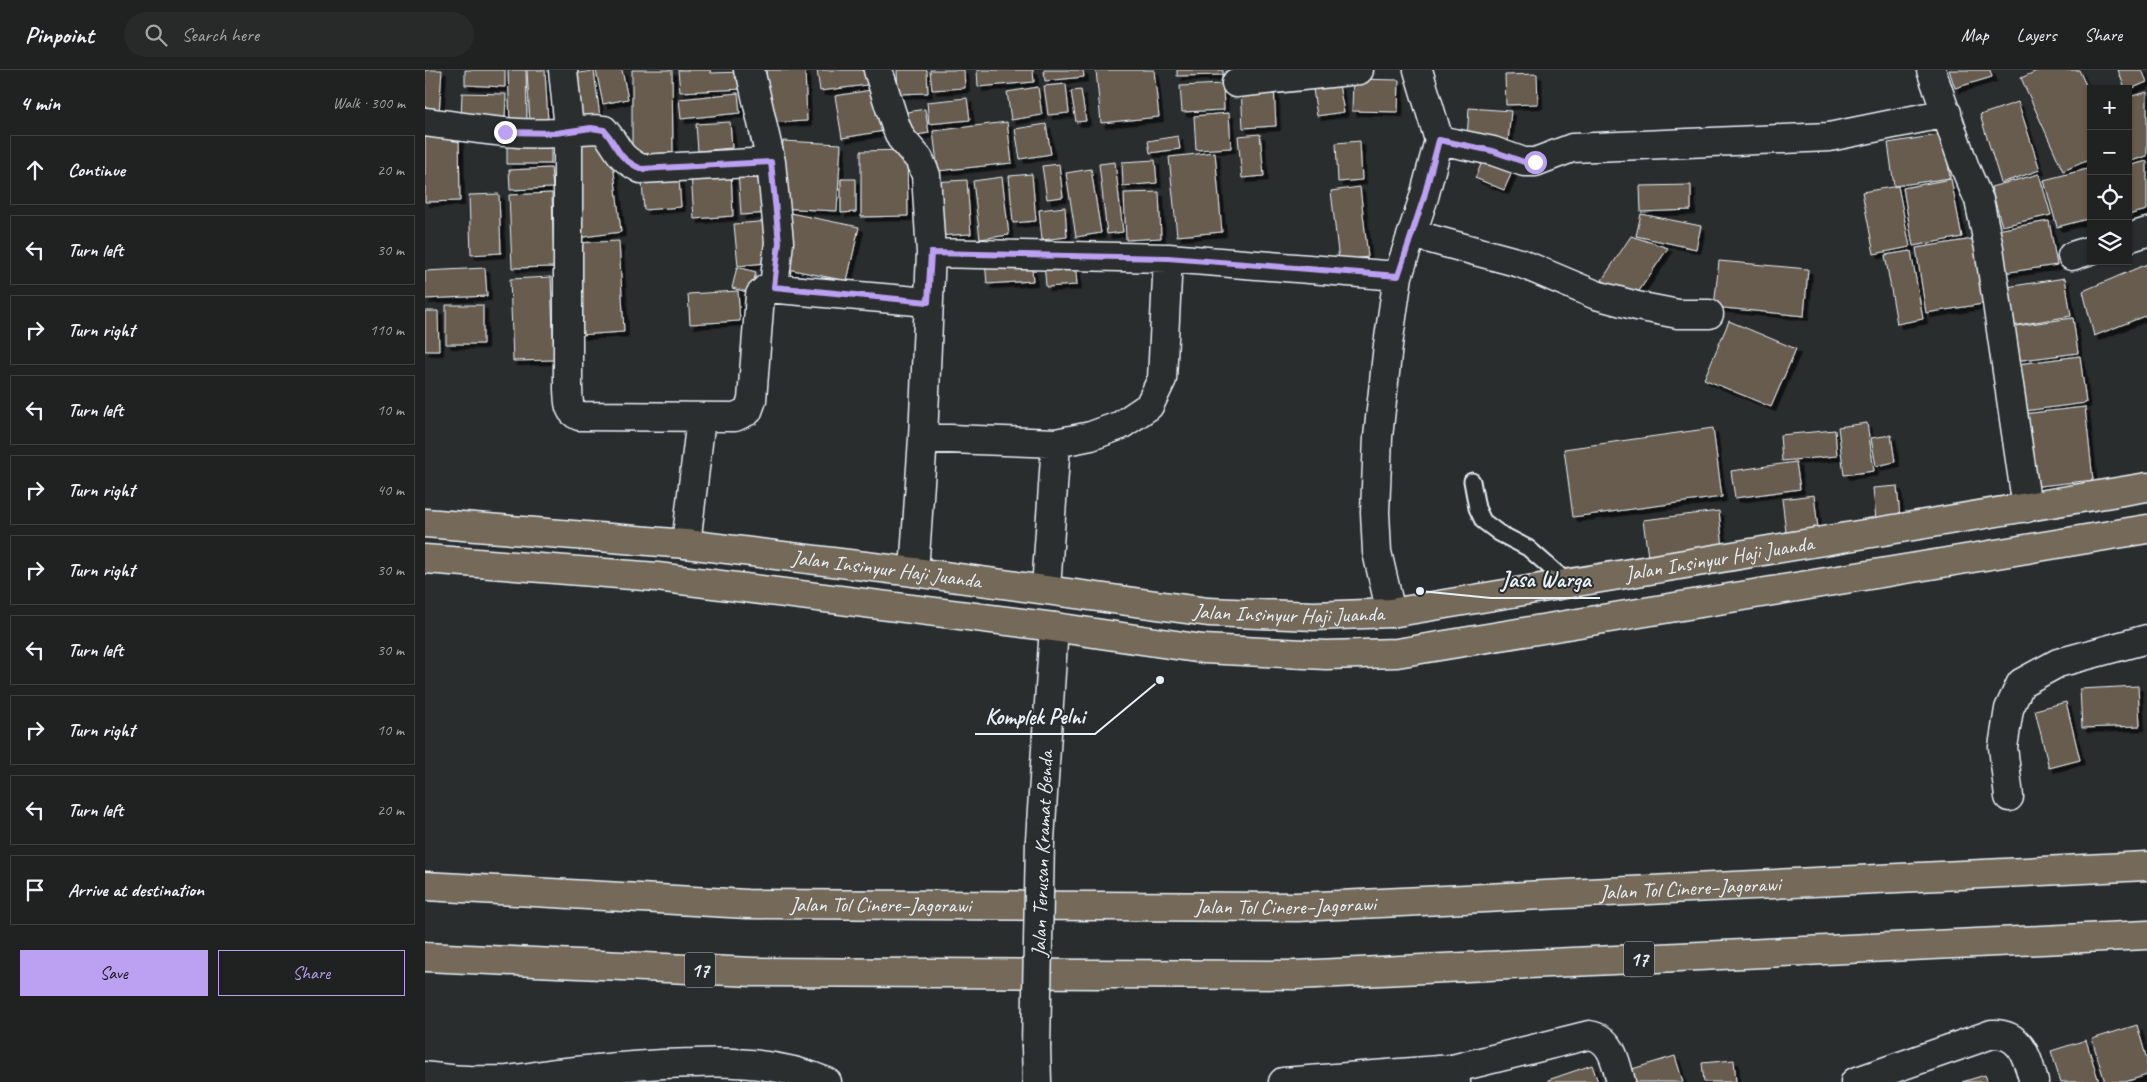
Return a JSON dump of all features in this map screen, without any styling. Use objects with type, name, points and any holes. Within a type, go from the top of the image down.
[{"type":"highway","name":"Jalan Insinyur Haji Juanda","points":[[425,523],[686,544],[1046,589],[1207,612],[1314,616],[1391,613],[2147,487]]},
{"type":"highway","name":"Jalan Insinyur Haji Juanda","points":[[425,559],[657,577],[1054,627],[1203,649],[1326,655],[1397,653],[2147,529]]},
{"type":"highway","name":"Jalan Tol Cinere–Jagorawi","points":[[425,886],[747,904],[1297,908],[2147,866]]},
{"type":"highway","name":"17","points":[[425,957],[753,972],[1295,975],[2147,935]]},
{"type":"street","points":[[563,70],[567,104],[569,408],[572,413],[579,416],[701,418],[735,417],[748,411],[752,400],[760,295],[767,288],[774,287],[928,302]]},
{"type":"street","points":[[747,70],[751,74],[771,162],[779,242],[774,287]]},
{"type":"street","points":[[877,70],[901,138],[919,159],[926,175],[931,253],[923,438],[914,572]]},
{"type":"street","points":[[1236,83],[1359,70]]},
{"type":"street","points":[[1391,613],[1377,552],[1375,512],[1375,476],[1388,345],[1398,276],[1424,197],[1439,140],[1418,70]]},
{"type":"street","points":[[1931,70],[1965,168],[1979,200],[1989,248],[2027,508]]},
{"type":"street","points":[[1439,140],[1493,151],[1524,162],[1535,162],[1571,148],[1829,136],[1947,112]]},
{"type":"street","points":[[425,122],[505,132],[556,133],[591,128],[604,130],[619,155],[641,169],[771,162]]},
{"type":"street","points":[[2132,237],[2147,232]]},
{"type":"street","points":[[1412,234],[1520,263],[1596,295],[1678,314],[1709,314]]},
{"type":"street","points":[[931,253],[1168,258],[1398,276]]},
{"type":"street","points":[[923,438],[1056,443],[1091,436],[1121,425],[1149,406],[1162,379],[1168,258]]},
{"type":"street","points":[[686,544],[701,418]]},
{"type":"street","points":[[1046,589],[1056,443]]},
{"type":"street","name":"Jalan Terusan Kramat Benda","points":[[1037,1082],[1040,840],[1054,627]]},
{"type":"street","points":[[2009,797],[2003,747],[2009,708],[2021,683],[2058,663],[2147,639]]},
{"type":"street","points":[[1855,1082],[1992,1034],[2006,1035],[2019,1044],[2030,1071]]},
{"type":"street","points":[[1283,1082],[1454,1076],[1589,1035],[1603,1040],[1614,1057],[1621,1082]]},
{"type":"street","points":[[425,1076],[456,1080],[509,1080],[567,1072],[713,1062],[759,1064],[814,1079]]},
{"type":"lane","points":[[1472,481],[1477,508],[1483,521],[1499,533],[1528,548],[1568,583]]},
{"type":"building","points":[[425,70],[442,70],[439,114],[425,114]]},
{"type":"building","points":[[465,70],[505,70],[505,87],[465,85]]},
{"type":"building","points":[[508,70],[526,70],[527,122],[510,123]]},
{"type":"building","points":[[527,70],[545,70],[548,122],[530,123]]},
{"type":"building","points":[[596,70],[622,70],[628,99],[603,104]]},
{"type":"building","points":[[632,70],[672,70],[673,153],[632,154]]},
{"type":"building","points":[[678,70],[710,70],[711,73],[743,72],[744,89],[680,92]]},
{"type":"building","points":[[766,70],[805,70],[807,121],[769,123]]},
{"type":"building","points":[[817,70],[865,70],[867,85],[820,91]]},
{"type":"building","points":[[897,70],[927,70],[928,93],[898,94]]},
{"type":"building","points":[[930,70],[964,70],[965,88],[932,90]]},
{"type":"building","points":[[977,70],[1033,70],[1034,82],[978,87]]},
{"type":"building","points":[[1044,70],[1083,70],[1084,77],[1045,81]]},
{"type":"building","points":[[1096,70],[1154,70],[1159,117],[1101,123]]},
{"type":"building","points":[[1177,70],[1223,70],[1223,75],[1177,76]]},
{"type":"building","points":[[1949,70],[1990,70],[1992,77],[1955,88]]},
{"type":"building","points":[[2039,70],[2079,70],[2087,87],[2087,161],[2063,171],[2021,78]]},
{"type":"building","points":[[2118,70],[2142,70],[2147,82],[2132,88],[2132,85],[2124,85]]},
{"type":"building","points":[[594,71],[600,117],[578,120],[572,74]]},
{"type":"building","points":[[1537,74],[1538,104],[1506,105],[1505,75]]},
{"type":"building","points":[[1353,79],[1399,80],[1398,112],[1352,111]]},
{"type":"building","points":[[1066,84],[1069,113],[1048,115],[1044,86]]},
{"type":"building","points":[[1223,84],[1224,110],[1182,112],[1180,86]]},
{"type":"building","points":[[1274,85],[1276,126],[1243,128],[1241,87]]},
{"type":"building","points":[[1339,85],[1344,112],[1317,116],[1313,89]]},
{"type":"building","points":[[1038,87],[1042,115],[1011,120],[1007,92]]},
{"type":"building","points":[[877,89],[884,131],[842,138],[835,96]]},
{"type":"building","points":[[1081,90],[1086,121],[1076,122],[1071,91]]},
{"type":"building","points":[[2147,92],[2147,156],[2132,161],[2132,130],[2132,96]]},
{"type":"building","points":[[462,93],[506,94],[505,120],[461,119]]},
{"type":"building","points":[[738,93],[740,113],[681,119],[679,99]]},
{"type":"building","points":[[967,98],[970,120],[929,124],[927,102]]},
{"type":"building","points":[[2018,102],[2040,170],[2001,183],[1980,115]]},
{"type":"building","points":[[1469,108],[1511,111],[1508,142],[1467,139]]},
{"type":"building","points":[[925,109],[929,133],[905,137],[901,113]]},
{"type":"building","points":[[1229,113],[1231,148],[1196,150],[1194,116]]},
{"type":"building","points":[[730,122],[732,148],[698,151],[696,124]]},
{"type":"building","points":[[1007,122],[1012,163],[938,171],[933,131]]},
{"type":"building","points":[[1046,124],[1051,154],[1020,159],[1015,129]]},
{"type":"building","points":[[1260,134],[1264,176],[1242,178],[1238,136]]},
{"type":"building","points":[[1944,134],[1950,178],[1894,186],[1888,143]]},
{"type":"building","points":[[459,135],[460,201],[425,202],[425,136]]},
{"type":"building","points":[[1178,136],[1180,149],[1150,153],[1148,141]]},
{"type":"building","points":[[610,137],[621,232],[576,238],[567,142]]},
{"type":"building","points":[[551,140],[551,164],[507,164],[507,141]]},
{"type":"building","points":[[783,141],[841,144],[837,211],[778,208]]},
{"type":"building","points":[[1360,141],[1362,180],[1338,182],[1336,143]]},
{"type":"building","points":[[907,150],[908,216],[861,217],[861,151]]},
{"type":"building","points":[[1215,152],[1222,232],[1177,236],[1169,157]]},
{"type":"building","points":[[1155,160],[1157,183],[1123,186],[1122,162]]},
{"type":"building","points":[[1483,160],[1512,172],[1504,190],[1475,178]]},
{"type":"building","points":[[2147,161],[2147,210],[2132,214],[2132,175],[2132,165]]},
{"type":"building","points":[[1115,162],[1123,232],[1107,234],[1099,164]]},
{"type":"building","points":[[1059,164],[1063,197],[1047,199],[1042,166]]},
{"type":"building","points":[[551,168],[553,188],[510,190],[509,170]]},
{"type":"building","points":[[767,169],[770,213],[741,215],[738,171]]},
{"type":"building","points":[[1091,169],[1101,233],[1076,237],[1066,173]]},
{"type":"building","points":[[2087,169],[2087,219],[2057,227],[2044,180]]},
{"type":"building","points":[[731,172],[733,216],[694,219],[691,174]]},
{"type":"building","points":[[1032,174],[1036,221],[1013,223],[1009,176]]},
{"type":"building","points":[[2039,174],[2051,215],[2002,226],[1991,187]]},
{"type":"building","points":[[1002,177],[1009,235],[980,239],[973,181]]},
{"type":"building","points":[[679,179],[681,207],[644,210],[642,182]]},
{"type":"building","points":[[841,179],[856,179],[856,212],[841,213]]},
{"type":"building","points":[[1951,179],[1962,237],[1913,246],[1903,188]]},
{"type":"building","points":[[967,180],[971,234],[935,236],[932,182]]},
{"type":"building","points":[[1691,185],[1691,210],[1641,212],[1640,186]]},
{"type":"building","points":[[1898,186],[1910,247],[1874,254],[1862,192]]},
{"type":"building","points":[[1360,187],[1368,257],[1339,261],[1331,191]]},
{"type":"building","points":[[1159,192],[1161,238],[1126,240],[1124,193]]},
{"type":"building","points":[[552,193],[554,267],[512,268],[509,195]]},
{"type":"building","points":[[499,194],[501,253],[471,255],[469,195]]},
{"type":"building","points":[[1065,207],[1067,237],[1042,240],[1039,210]]},
{"type":"building","points":[[790,213],[859,227],[847,281],[778,267]]},
{"type":"building","points":[[1641,214],[1701,226],[1696,249],[1636,236]]},
{"type":"building","points":[[770,221],[774,262],[738,266],[734,224]]},
{"type":"building","points":[[2049,221],[2057,265],[2003,273],[1997,230]]},
{"type":"building","points":[[1631,236],[1668,248],[1633,300],[1602,280]]},
{"type":"building","points":[[1973,239],[1983,304],[1926,313],[1916,248]]},
{"type":"building","points":[[619,241],[624,332],[579,335],[574,243]]},
{"type":"building","points":[[1911,251],[1923,319],[1897,324],[1885,255]]},
{"type":"building","points":[[1031,258],[1033,281],[987,284],[985,261]]},
{"type":"building","points":[[1075,259],[1077,285],[1046,287],[1044,261]]},
{"type":"building","points":[[1719,261],[1808,269],[1804,316],[1714,307]]},
{"type":"building","points":[[2147,264],[2147,315],[2094,336],[2083,291]]},
{"type":"building","points":[[737,267],[756,272],[751,293],[732,288]]},
{"type":"building","points":[[485,268],[487,296],[425,299],[425,271]]},
{"type":"building","points":[[551,277],[554,360],[513,361],[510,279]]},
{"type":"building","points":[[2065,278],[2071,316],[2006,327],[2000,288]]},
{"type":"building","points":[[738,291],[740,321],[690,324],[688,294]]},
{"type":"building","points":[[446,305],[483,305],[483,344],[446,344]]},
{"type":"building","points":[[425,311],[438,311],[439,351],[425,351]]},
{"type":"building","points":[[2073,318],[2078,353],[2014,361],[2009,327]]},
{"type":"building","points":[[1729,321],[1796,349],[1771,407],[1704,379]]},
{"type":"building","points":[[2080,356],[2086,403],[2024,411],[2018,364]]},
{"type":"building","points":[[2085,407],[2093,480],[2031,487],[2023,414]]},
{"type":"building","points":[[1867,423],[1874,471],[1844,475],[1838,427]]},
{"type":"building","points":[[1713,428],[1722,497],[1573,517],[1564,449]]},
{"type":"building","points":[[1835,430],[1837,456],[1782,461],[1780,435]]},
{"type":"building","points":[[1891,435],[1895,462],[1876,466],[1871,438]]},
{"type":"building","points":[[1796,462],[1800,489],[1735,498],[1731,471]]},
{"type":"building","points":[[1897,486],[1900,517],[1876,520],[1873,488]]},
{"type":"building","points":[[1814,495],[1818,528],[1786,532],[1782,499]]},
{"type":"building","points":[[1719,511],[1723,548],[1648,557],[1643,520]]},
{"type":"building","points":[[2138,686],[2140,726],[2082,728],[2080,689]]},
{"type":"building","points":[[2066,702],[2080,760],[2049,768],[2035,710]]},
{"type":"building","points":[[2137,1025],[2147,1060],[2147,1075],[2125,1082],[2105,1082],[2092,1039]]},
{"type":"building","points":[[2086,1040],[2099,1082],[2061,1082],[2051,1051]]},
{"type":"building","points":[[1675,1056],[1683,1082],[1633,1082],[1629,1070]]},
{"type":"building","points":[[1734,1060],[1736,1082],[1704,1082],[1702,1063]]},
{"type":"building","points":[[1592,1065],[1598,1082],[1548,1082],[1548,1080]]},
{"type":"building","points":[[1985,1075],[1988,1082],[1962,1082]]},
{"type":"place","name":"Jasa Warga","points":[[1420,591]]},
{"type":"place","name":"Komplek Pelni","points":[[1160,680]]},
{"type":"route","points":[[505,132],[556,133],[591,128],[604,130],[619,155],[641,169],[771,162],[779,242],[774,287],[928,302],[931,253],[1168,258],[1398,276],[1424,197],[1439,140],[1493,151],[1524,162],[1535,162]]}]
